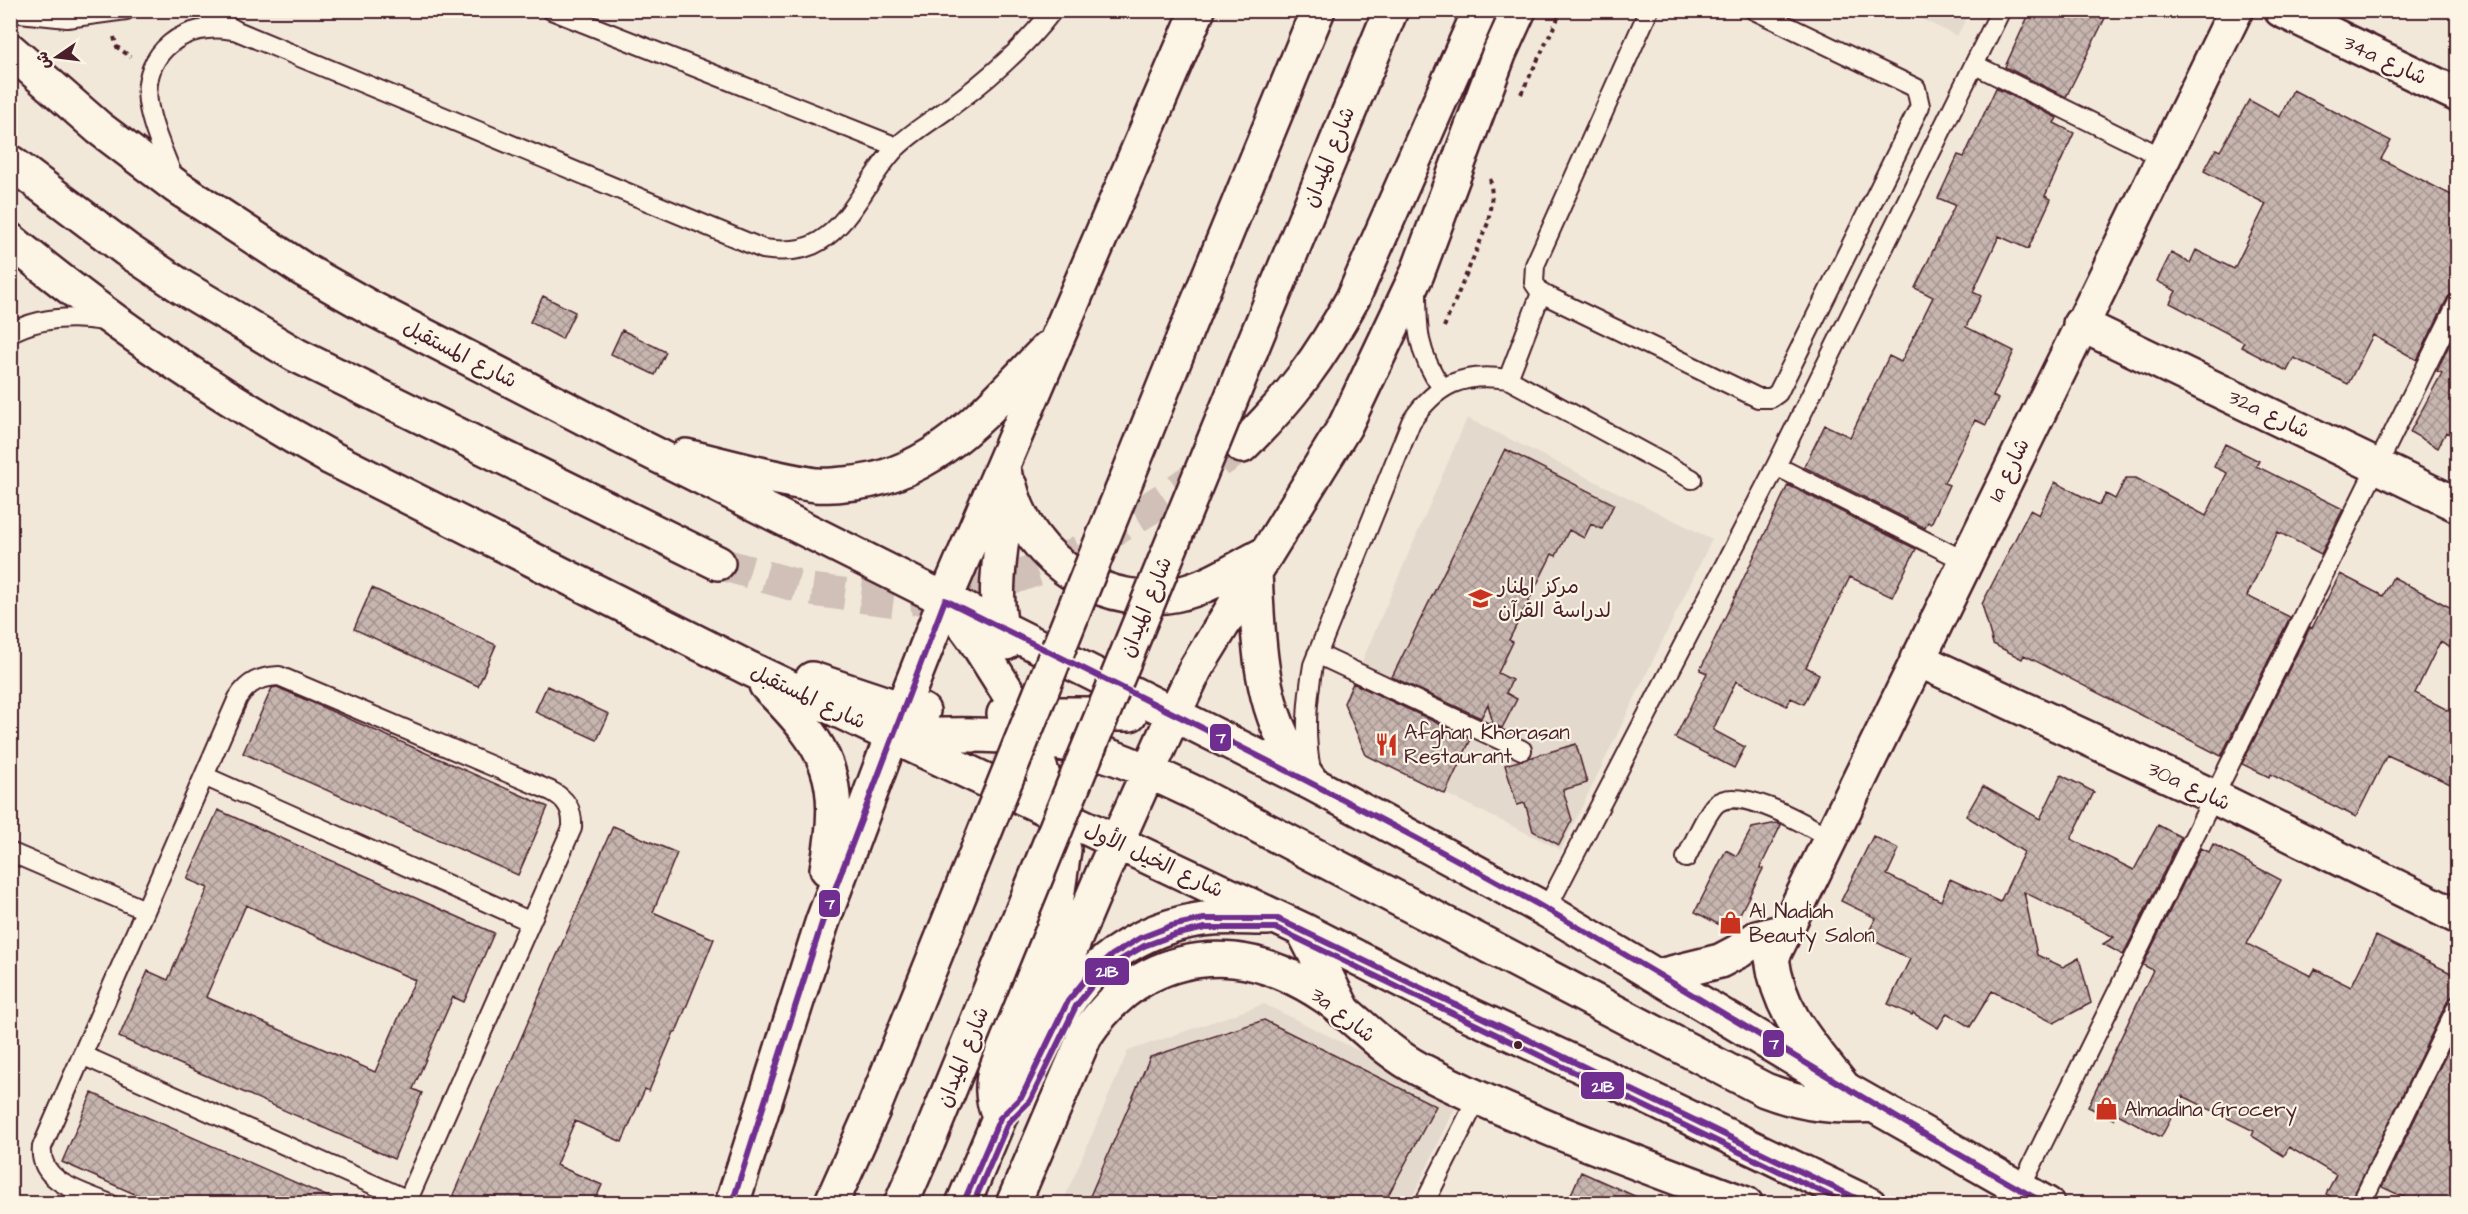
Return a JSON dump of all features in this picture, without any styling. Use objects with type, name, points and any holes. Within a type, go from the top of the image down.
[{"type":"main road","points":[[732,1203],[822,922],[945,600],[1198,10]]},
{"type":"main road","points":[[831,1203],[873,1110],[1318,10]]},
{"type":"main road","name":"شارع الميدان","points":[[901,1203],[1391,10]]},
{"type":"main road","points":[[1242,446],[1292,394],[1332,336],[1353,298],[1480,10]]},
{"type":"main road","points":[[963,1203],[1148,771],[1196,668],[1345,426],[1417,274],[1499,54],[1520,10]]},
{"type":"main road","name":"1a شارع","points":[[1845,1089],[1794,1022],[1775,982],[1772,958],[2080,324],[2236,10]]},
{"type":"main road","name":"34a شارع","points":[[2281,10],[2457,95]]},
{"type":"main road","name":"شارع المستقبل","points":[[10,50],[99,128],[177,187],[304,270],[370,308],[945,600]]},
{"type":"main road","points":[[10,162],[74,212],[146,263],[238,322],[296,355],[718,563]]},
{"type":"main road","name":"شارع المستقبل","points":[[10,240],[114,322],[220,394],[331,458],[750,669],[897,723]]},
{"type":"main road","name":"32a شارع","points":[[2080,324],[2457,505]]},
{"type":"main road","points":[[635,444],[818,486],[861,483],[902,472],[929,458],[955,440],[1060,336]]},
{"type":"main road","points":[[1004,464],[1021,519],[1036,542],[1055,562],[1078,578],[1103,590],[1130,596],[1158,597],[1185,592],[1259,563]]},
{"type":"main road","points":[[1000,1118],[993,1101],[992,1083],[996,1066],[1056,904],[1064,850],[1056,814],[1000,627],[997,571],[1007,492],[1004,464]]},
{"type":"main road","points":[[1259,563],[1259,638],[1263,677],[1273,714],[1290,751],[1313,784]]},
{"type":"main road","points":[[945,600],[1313,784],[1546,910],[1845,1089],[2033,1196]]},
{"type":"main road","points":[[945,600],[995,670],[1070,784],[1118,843]]},
{"type":"main road","name":"30a شارع","points":[[1917,659],[2214,797],[2457,917]]},
{"type":"main road","points":[[750,669],[809,730],[824,757],[833,786],[835,816],[826,871],[822,922]]},
{"type":"main road","points":[[897,723],[960,735],[1174,714]]},
{"type":"main road","name":"شارع الخيل الأول","points":[[897,723],[1056,814],[1291,924],[1464,1012],[1869,1203]]},
{"type":"main road","points":[[1031,727],[1148,771],[1195,793],[1766,1090],[1818,1105],[1846,1107],[1873,1105]]},
{"type":"main road","points":[[1000,1118],[1022,1096],[1068,1001],[1088,976],[1112,955],[1140,938],[1171,926],[1204,919],[1291,924],[1345,1013]]},
{"type":"main road","points":[[1659,976],[1720,961],[1757,938],[1785,931]]},
{"type":"main road","name":"3a شارع","points":[[1013,1203],[1084,1036],[1109,1004],[1134,984],[1155,972],[1180,963],[1207,960],[1234,960],[1262,966],[1306,986],[1345,1013],[1398,1057],[1478,1097],[1599,1150],[1746,1203]]},
{"type":"lane","points":[[10,12],[67,18],[126,10]]},
{"type":"lane","points":[[201,10],[237,31],[763,249],[782,252],[801,249],[820,242],[835,230],[897,147],[1003,66],[1053,10]]},
{"type":"lane","points":[[551,10],[897,147]]},
{"type":"lane","points":[[1649,10],[1535,265],[1534,283],[1541,293],[1758,399],[1771,398],[1778,393],[1920,106],[1916,88],[1754,10]]},
{"type":"lane","points":[[1546,910],[1776,466],[2001,10]]},
{"type":"lane","points":[[177,187],[148,102],[148,86],[152,70],[161,53],[175,39],[194,30],[216,27],[237,31]]},
{"type":"lane","points":[[1974,65],[2163,157]]},
{"type":"lane","points":[[1417,274],[1418,338],[1427,366],[1442,388]]},
{"type":"lane","points":[[1508,379],[1541,293]]},
{"type":"lane","points":[[2033,1196],[2214,797],[2457,302]]},
{"type":"lane","points":[[10,333],[46,321],[80,317],[114,322]]},
{"type":"lane","points":[[1313,784],[1306,745],[1306,705],[1315,659],[1411,422],[1424,403],[1442,388],[1463,378],[1485,375],[1508,379],[1692,479]]},
{"type":"lane","points":[[1776,466],[1965,561]]},
{"type":"lane","points":[[1315,659],[1522,750]]},
{"type":"lane","points":[[82,1055],[407,1202],[529,921],[572,828],[572,812],[564,799],[551,791],[279,676],[259,678],[243,690],[145,910],[42,1147],[42,1163],[51,1176],[110,1203]]},
{"type":"lane","points":[[204,776],[529,921]]},
{"type":"lane","points":[[1686,858],[1716,805],[1729,800],[1760,804],[1785,813],[1830,838]]},
{"type":"lane","points":[[10,852],[145,910]]},
{"type":"lane","points":[[2361,1203],[2457,1005]]},
{"type":"lane","points":[[1424,1203],[1478,1097]]},
{"type":"path","points":[[1517,103],[1562,10]]},
{"type":"path","points":[[108,14],[117,47],[152,70]]},
{"type":"path","points":[[1427,366],[1488,223],[1492,195],[1490,174]]},
{"type":"shaded area","points":[[1904,11],[1970,11],[1957,36]]},
{"type":"shaded area","points":[[1467,418],[1712,539],[1561,850],[1366,755],[1344,703]]},
{"type":"shaded area","points":[[1264,1004],[1459,1100],[1410,1203],[1062,1204],[1128,1051]]},
{"type":"building","points":[[2031,10],[2109,10],[2066,97],[2005,67]]},
{"type":"building","points":[[1996,88],[2057,118],[2054,123],[2074,133],[2045,196],[2051,199],[2028,249],[1999,236],[1973,292],[1981,296],[1966,327],[2014,351],[1993,396],[1998,399],[1986,425],[1975,420],[1944,483],[1949,485],[1931,524],[1928,522],[1925,528],[1804,467],[1825,425],[1850,437],[1889,356],[1901,362],[1933,297],[1915,288],[1955,205],[1938,198],[1958,155],[1964,157]]},
{"type":"building","points":[[2293,90],[2391,141],[2381,159],[2457,198],[2457,291],[2448,297],[2417,360],[2373,335],[2348,384],[2294,358],[2287,371],[2241,347],[2244,342],[2170,303],[2176,291],[2157,281],[2171,253],[2190,263],[2196,250],[2234,269],[2266,204],[2204,171],[2216,149],[2220,151],[2249,100],[2280,117]]},
{"type":"building","points":[[543,296],[575,312],[562,339],[530,322]]},
{"type":"building","points":[[2457,328],[2457,438],[2446,432],[2438,448],[2410,432],[2442,373],[2437,371]]},
{"type":"building","points":[[622,330],[666,352],[655,375],[611,354]]},
{"type":"building","points":[[2225,444],[2259,461],[2256,466],[2343,509],[2321,554],[2278,532],[2247,596],[2290,617],[2221,756],[2024,655],[2022,659],[1993,644],[1982,604],[2030,510],[2039,515],[2055,482],[2099,505],[2106,494],[2115,499],[2126,478],[2136,478],[2206,516],[2227,473],[2214,467]]},
{"type":"building","name":"مركز المنار لدراسة القرآن","points":[[1505,449],[1614,504],[1602,529],[1591,524],[1584,538],[1569,530],[1556,556],[1552,554],[1509,640],[1513,642],[1498,673],[1512,680],[1506,693],[1517,699],[1502,728],[1493,724],[1488,704],[1481,718],[1392,677]]},
{"type":"building","points":[[1788,485],[1916,549],[1892,597],[1850,577],[1806,667],[1819,674],[1804,704],[1791,698],[1787,706],[1736,681],[1713,730],[1745,747],[1734,768],[1675,738],[1707,673],[1700,670]]},
{"type":"building","points":[[2340,574],[2383,596],[2393,577],[2457,611],[2457,651],[2440,642],[2415,693],[2457,715],[2457,787],[2387,755],[2356,817],[2270,774],[2269,777],[2242,764],[2310,627],[2312,628]]},
{"type":"building","points":[[372,588],[496,645],[478,686],[354,629]]},
{"type":"building","points":[[1353,683],[1471,739],[1445,794],[1366,755],[1344,703]]},
{"type":"building","points":[[547,686],[609,714],[597,740],[535,712]]},
{"type":"building","points":[[277,687],[548,807],[518,875],[243,753],[272,688]]},
{"type":"building","points":[[1576,744],[1587,783],[1563,790],[1572,820],[1559,845],[1533,831],[1525,803],[1517,805],[1505,765]]},
{"type":"building","points":[[2061,775],[2094,792],[2071,839],[2134,870],[2158,825],[2181,837],[2123,955],[2103,944],[2114,937],[2024,892],[2037,955],[2063,967],[2079,958],[2091,1003],[2054,1023],[1992,991],[1970,1027],[1947,1013],[1938,1028],[1913,1013],[1912,1015],[1888,1004],[1910,959],[1866,937],[1876,918],[1841,901],[1873,836],[1899,849],[1887,875],[1941,901],[1950,879],[2000,902],[2024,852],[1966,816],[1983,786],[2040,819]]},
{"type":"building","points":[[218,810],[494,933],[464,1002],[453,997],[413,1089],[422,1093],[394,1159],[119,1037],[148,971],[168,980],[208,888],[187,879]],"holes":[[[246,905],[415,980],[375,1072],[206,997]]]},
{"type":"building","points":[[1777,823],[1781,825],[1760,868],[1763,869],[1731,931],[1695,912],[1726,850],[1737,856],[1752,828]]},
{"type":"building","points":[[613,826],[677,853],[653,912],[714,939],[676,1032],[674,1032],[649,1091],[645,1089],[622,1142],[575,1121],[556,1165],[602,1185],[594,1203],[471,1203],[453,1195]]},
{"type":"building","points":[[2213,844],[2281,880],[2247,944],[2311,976],[2315,969],[2351,987],[2376,936],[2457,976],[2457,994],[2448,1000],[2350,1203],[2326,1194],[2336,1175],[2289,1147],[2284,1156],[2252,1136],[2254,1131],[2183,1096],[2161,1137],[2116,1113],[2113,1119],[2088,1107],[2153,970],[2143,965],[2201,848],[2209,852]]},
{"type":"building","points":[[1264,1020],[1436,1106],[1384,1203],[1087,1203],[1150,1057]]},
{"type":"building","points":[[2457,1032],[2457,1203],[2416,1203],[2382,1187]]},
{"type":"building","points":[[92,1093],[342,1203],[155,1203],[62,1162]]},
{"type":"building","points":[[1581,1172],[1650,1203],[1567,1203]]},
{"type":"tunnel","points":[[718,563],[812,590],[897,601],[986,588],[1070,557],[1147,510],[1242,446]]},
{"type":"transit line","name":"7","points":[[732,1204],[822,923],[945,600],[1247,750],[1472,868],[1609,945],[1920,1132],[2046,1204]]},
{"type":"transit line","name":"7","points":[[963,1204],[1000,1118],[1022,1096],[1068,1001],[1088,976],[1112,955],[1140,938],[1171,926],[1204,919],[1278,919],[1868,1204]]},
{"type":"transit line","name":"21B","points":[[973,1204],[1008,1123],[1030,1101],[1076,1006],[1095,982],[1117,962],[1144,946],[1174,935],[1205,928],[1276,928],[1847,1204]]},
{"type":"place","name":"مركز المنار لدراسة القرآن","points":[[1480,598]]},
{"type":"place","name":"Afghan Khorasan Restaurant","points":[[1386,744]]},
{"type":"place","name":"Al Nadiah Beauty Salon","points":[[1731,923]]},
{"type":"place","name":"Almadina Grocery","points":[[2106,1109]]}]
